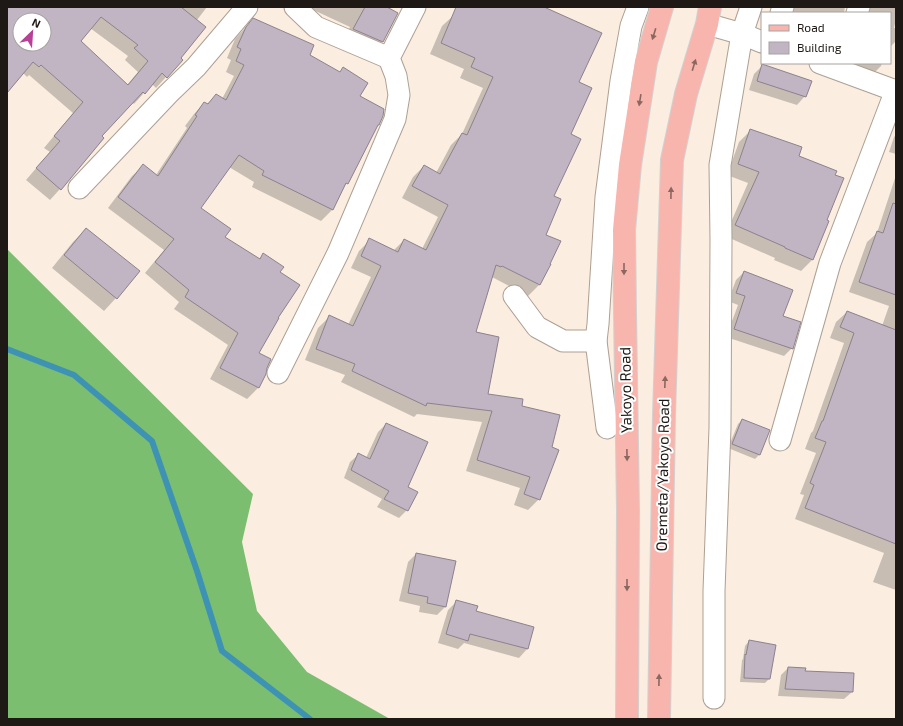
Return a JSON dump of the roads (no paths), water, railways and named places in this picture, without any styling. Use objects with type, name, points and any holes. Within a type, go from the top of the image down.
[{"type":"main road","name":"Yakoyo Road","points":[[627,719],[628,510],[624,230],[630,165],[646,62],[662,7]]},
{"type":"main road","name":"Oremeta/Yakoyo Road","points":[[658,719],[664,415],[672,160],[686,94],[709,15]]},
{"type":"street","points":[[79,188],[168,94],[196,67],[247,7]]},
{"type":"street","points":[[278,373],[338,252],[395,120],[399,95],[396,76],[389,58],[316,27],[295,7]]},
{"type":"street","points":[[389,58],[415,7]]},
{"type":"street","points":[[607,428],[596,341],[606,197],[621,80],[631,26],[638,7]]},
{"type":"street","points":[[714,698],[714,591],[720,420],[720,165],[742,34],[754,12]]},
{"type":"street","points":[[709,15],[742,34],[761,42]]},
{"type":"street","points":[[780,440],[830,263],[896,90],[823,64]]},
{"type":"street","points":[[514,296],[537,327],[563,340],[596,341]]},
{"type":"waterway","points":[[7,349],[74,375],[152,441],[197,571],[222,651],[310,719]]}]
